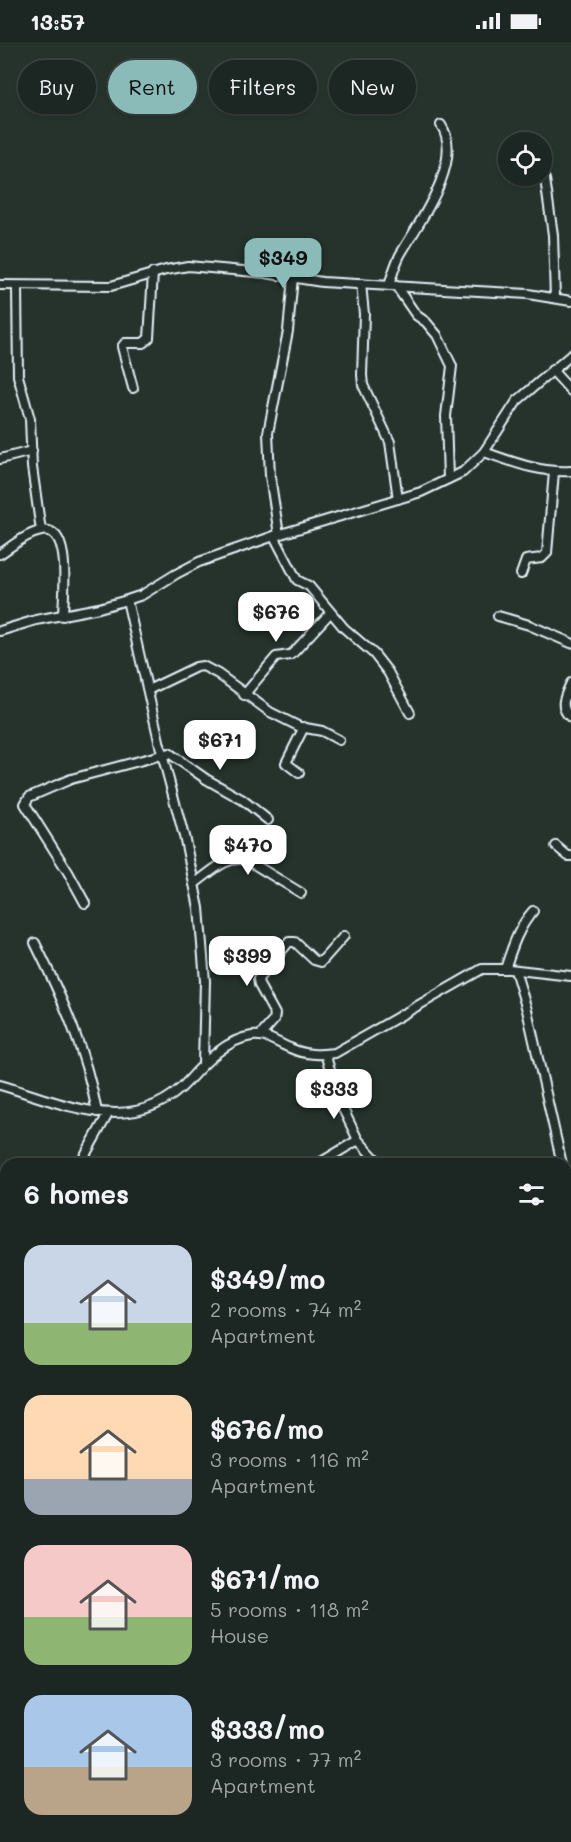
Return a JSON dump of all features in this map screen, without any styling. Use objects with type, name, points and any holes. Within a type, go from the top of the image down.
[{"type":"street","points":[[393,286],[400,257],[439,188],[448,143],[447,134],[441,125]]},
{"type":"street","points":[[546,186],[553,235],[555,298]]},
{"type":"street","points":[[0,285],[17,287],[111,286],[153,273],[188,266],[322,282],[528,294],[571,301]]},
{"type":"street","points":[[133,388],[122,347],[125,343],[143,343],[149,338],[153,273]]},
{"type":"street","points":[[293,277],[288,331],[268,433],[277,535],[297,580],[309,586],[330,614],[374,654],[388,672],[410,713]]},
{"type":"street","points":[[361,284],[364,325],[363,385],[390,442],[398,499]]},
{"type":"street","points":[[393,286],[416,315],[426,322],[437,335],[452,366],[446,416],[448,479]]},
{"type":"street","points":[[17,287],[17,368],[30,419],[41,531]]},
{"type":"street","points":[[0,630],[128,600],[142,595],[199,562],[277,535],[421,492],[463,472],[484,452],[517,401],[571,354]]},
{"type":"street","points":[[552,370],[571,391]]},
{"type":"street","points":[[0,459],[32,451]]},
{"type":"street","points":[[484,452],[535,469],[554,472],[571,471]]},
{"type":"street","points":[[521,574],[526,560],[542,558],[547,553],[554,472]]},
{"type":"street","points":[[0,554],[24,538],[41,531],[47,530],[55,533],[64,550],[63,616]]},
{"type":"street","points":[[128,600],[199,908],[205,981],[203,1064]]},
{"type":"street","points":[[244,695],[276,657],[290,655],[294,652],[330,614]]},
{"type":"street","points":[[498,616],[529,625],[571,643]]},
{"type":"street","points":[[148,690],[201,666],[218,674],[270,712],[304,727],[322,731],[339,740]]},
{"type":"street","points":[[571,683],[563,702],[563,708],[571,718]]},
{"type":"street","points":[[299,773],[286,763],[304,727]]},
{"type":"street","points":[[85,903],[25,804],[26,799],[71,779],[162,754],[170,754],[206,779],[243,800],[268,820]]},
{"type":"street","points":[[556,846],[571,856]]},
{"type":"street","points":[[194,884],[231,859],[240,858],[301,893]]},
{"type":"street","points":[[505,969],[518,933],[524,921],[533,911]]},
{"type":"street","points":[[260,1036],[275,1014],[258,979],[277,954],[289,942],[295,942],[314,960],[321,962],[344,936]]},
{"type":"street","points":[[35,943],[59,990],[92,1080],[97,1112]]},
{"type":"street","points":[[0,1085],[69,1107],[108,1114],[149,1108],[183,1086],[203,1064],[238,1040],[260,1036],[270,1038],[303,1053],[335,1053],[482,969],[505,969],[571,976]]},
{"type":"street","points":[[515,970],[527,1010],[561,1158]]},
{"type":"street","points":[[325,1054],[343,1110],[358,1140],[374,1158]]},
{"type":"street","points":[[85,1158],[108,1114]]},
{"type":"street","points":[[328,1158],[358,1140]]}]
